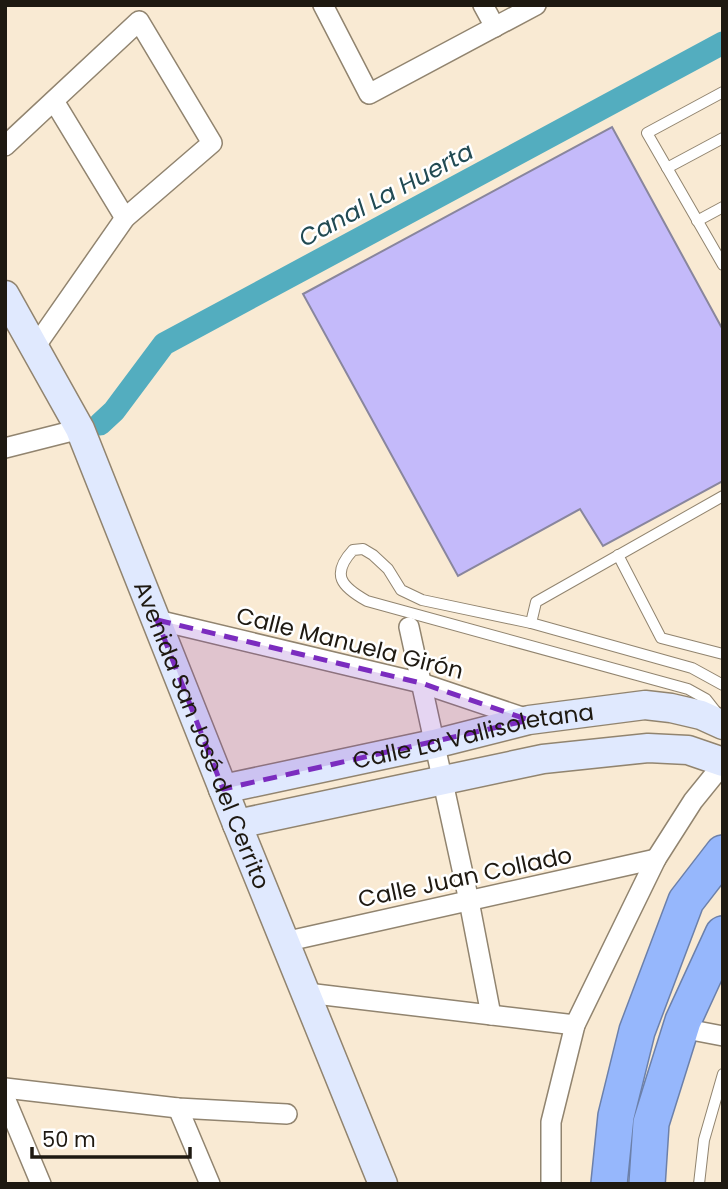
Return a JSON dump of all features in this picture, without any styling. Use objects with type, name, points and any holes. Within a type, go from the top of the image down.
[{"type":"highway","points":[[609,1184],[616,1116],[637,1031],[686,901],[723,853]]},
{"type":"highway","points":[[646,1184],[651,1123],[681,1028],[723,934]]},
{"type":"street","points":[[323,5],[369,94],[537,5]]},
{"type":"street","points":[[484,5],[495,27]]},
{"type":"street","points":[[5,146],[138,21],[212,143],[125,218],[35,347]]},
{"type":"street","points":[[54,101],[125,218]]},
{"type":"street","name":"Avenida San José del Cerrito","points":[[5,295],[80,429],[383,1184]]},
{"type":"street","points":[[5,448],[80,429]]},
{"type":"street","name":"Calle Manuela Girón","points":[[157,620],[421,683],[529,720]]},
{"type":"street","points":[[409,627],[491,1015]]},
{"type":"street","name":"Calle La Vallisoletana","points":[[223,789],[434,744],[529,720],[645,705],[701,715],[723,725]]},
{"type":"street","name":"Calle La Vallisoletana","points":[[237,824],[543,758],[648,748],[688,750],[723,763]]},
{"type":"street","points":[[551,1184],[551,1122],[575,1025],[656,859],[723,763]]},
{"type":"street","name":"Calle Juan Collado","points":[[284,942],[656,859]]},
{"type":"street","points":[[307,993],[575,1025]]},
{"type":"street","points":[[681,1028],[723,1036]]},
{"type":"street","points":[[5,1087],[178,1108],[287,1114]]},
{"type":"street","points":[[5,1098],[41,1184]]},
{"type":"street","points":[[178,1108],[210,1184]]},
{"type":"lane","points":[[723,92],[647,133],[723,265]]},
{"type":"lane","points":[[667,168],[723,138]]},
{"type":"lane","points":[[697,221],[723,207]]},
{"type":"lane","points":[[531,623],[537,602],[723,496]]},
{"type":"lane","points":[[723,685],[691,668],[531,623],[422,600],[401,590],[388,569],[363,550],[353,550],[341,568],[341,579],[347,590],[367,601],[688,689],[706,699],[717,712],[723,731]]},
{"type":"lane","points":[[618,555],[662,638],[723,654]]},
{"type":"lane","points":[[699,1184],[704,1140],[723,1074]]},
{"type":"highlighted area","points":[[157,620],[421,683],[529,720],[223,789]]},
{"type":"building","points":[[612,127],[723,330],[723,481],[603,546],[580,509],[458,576],[303,294]]},
{"type":"waterway","name":"Canal La Huerta","points":[[100,424],[114,411],[164,344],[723,43]]}]
